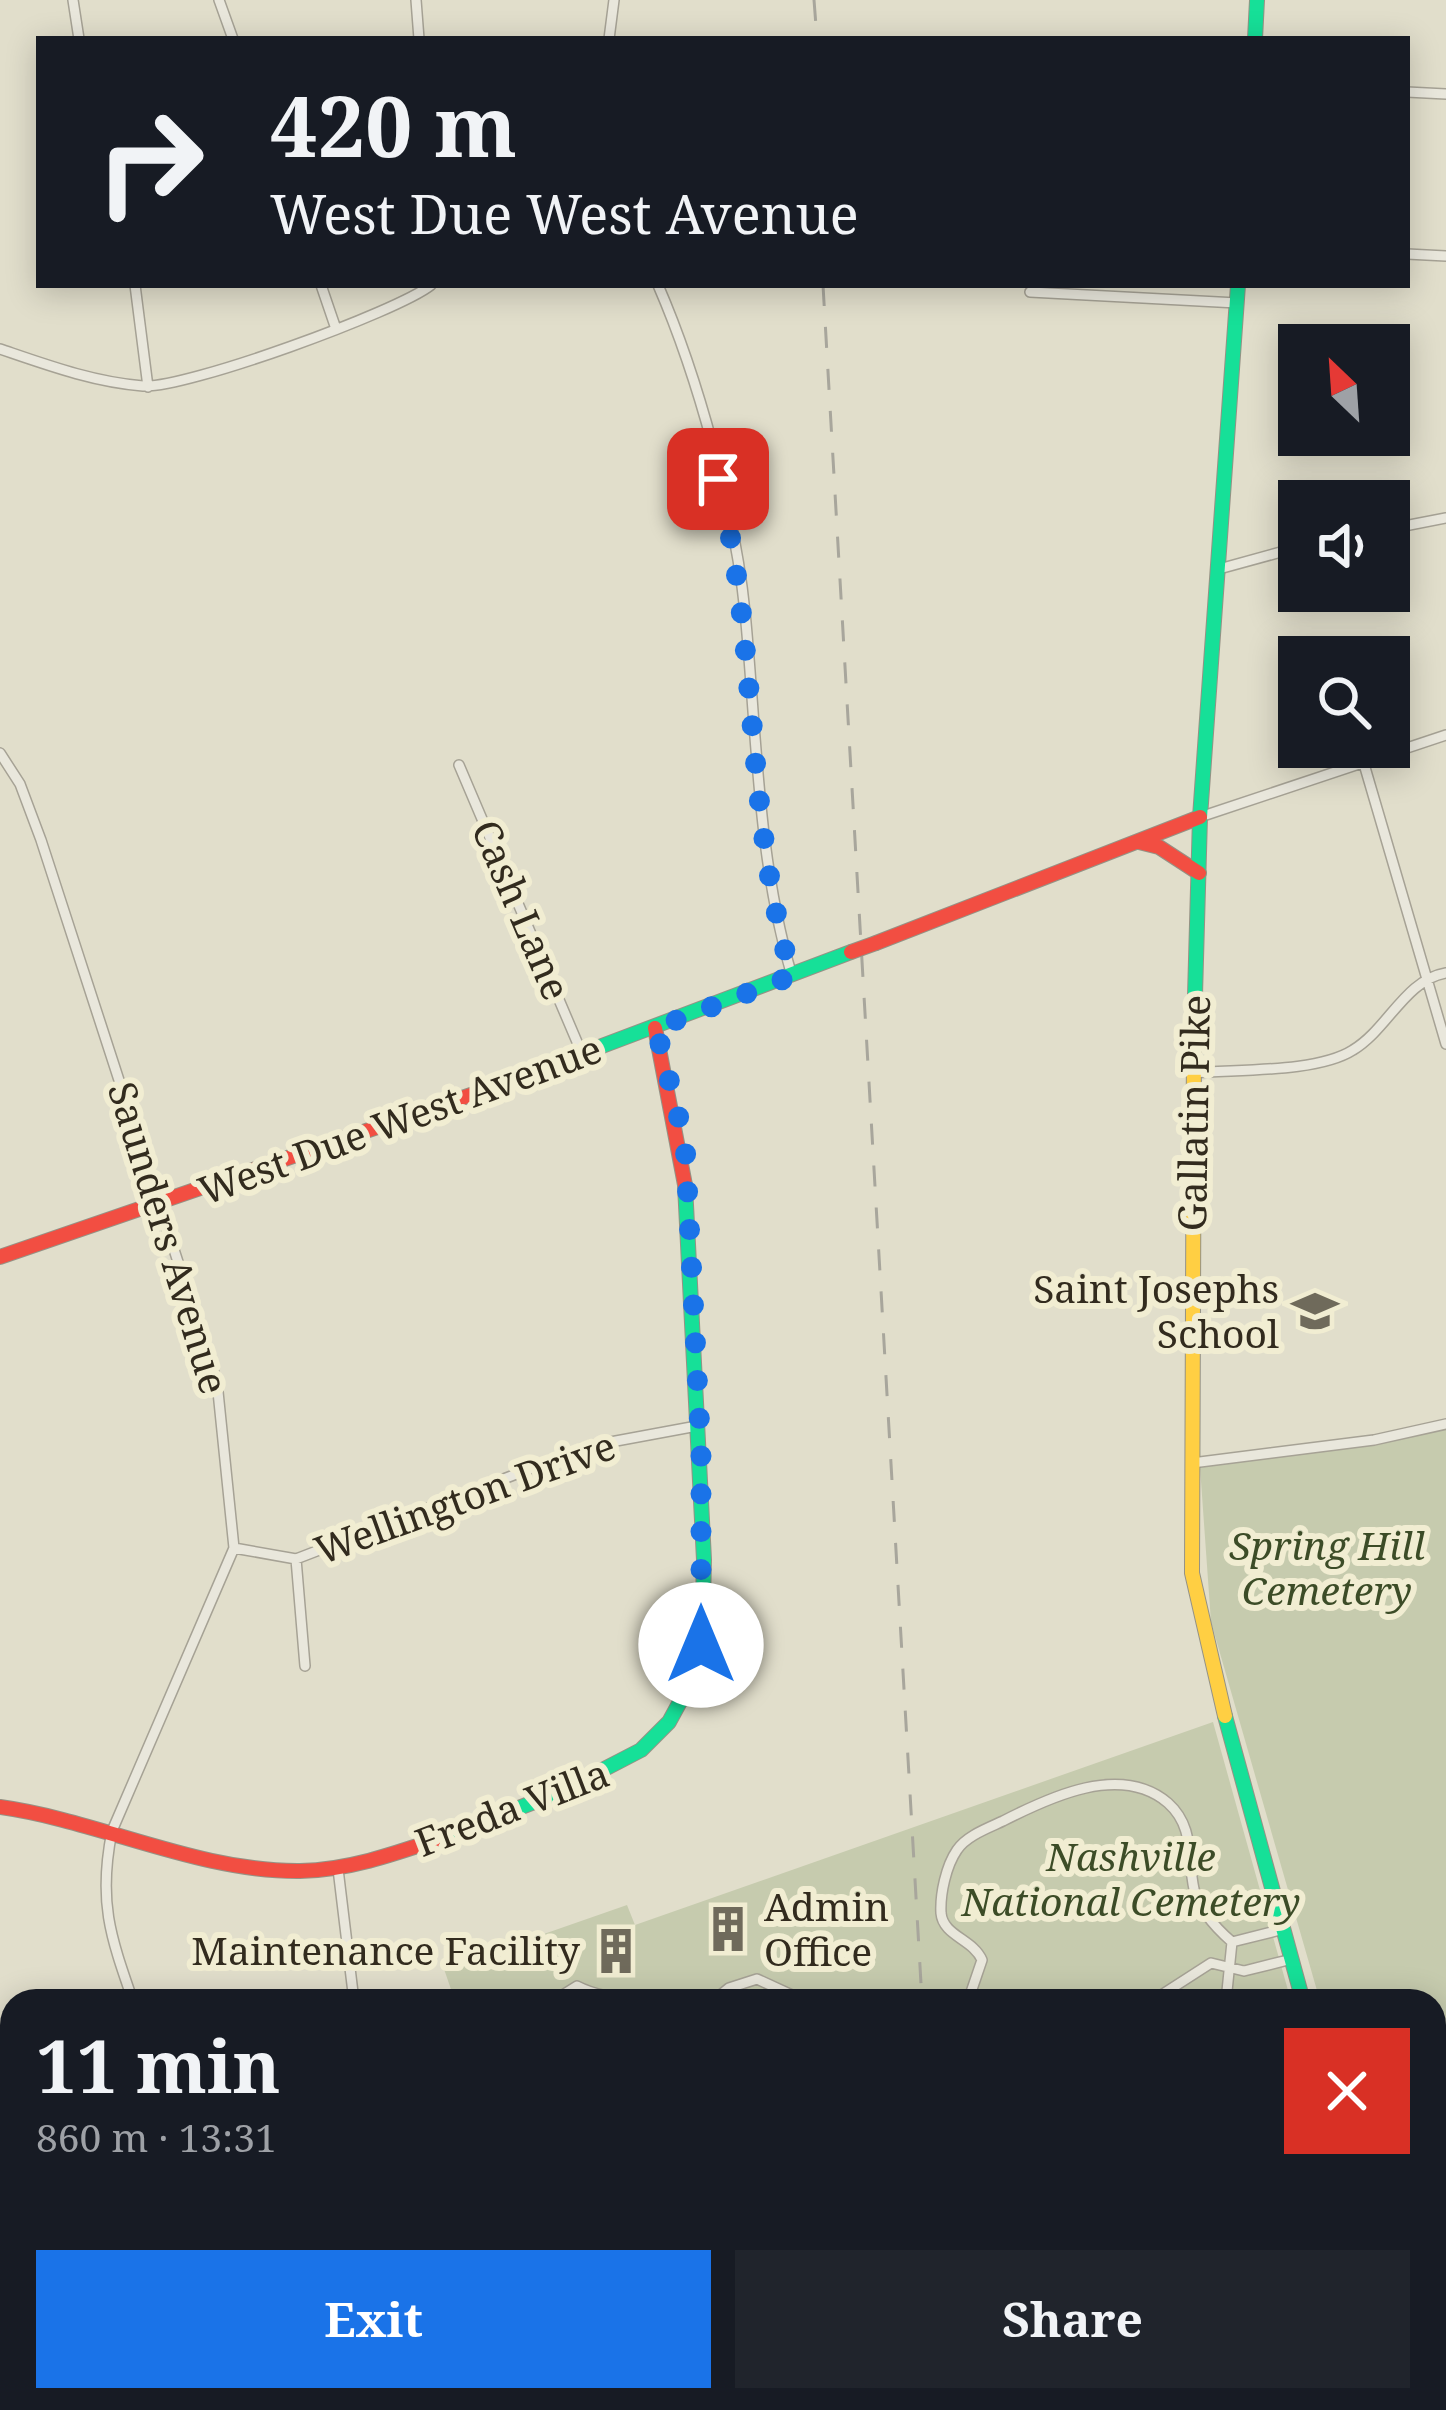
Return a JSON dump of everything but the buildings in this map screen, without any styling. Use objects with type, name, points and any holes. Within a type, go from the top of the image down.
[{"type":"main road","points":[[1255,36],[1257,0]]},
{"type":"main road","name":"Gallatin Pike","points":[[1238,288],[1200,817],[1193,1073],[1192,1573],[1200,1623],[1301,1989]]},
{"type":"main road","name":"West Due West Avenue","points":[[0,1257],[583,1056],[1200,817]]},
{"type":"main road","points":[[1139,842],[1159,847],[1199,873]]},
{"type":"main road","name":"Freda Villa","points":[[0,1807],[257,1867],[338,1869],[617,1769],[660,1736],[678,1709],[701,1645],[685,1142],[656,1028]]},
{"type":"street","points":[[73,0],[79,36]]},
{"type":"street","points":[[219,0],[232,36]]},
{"type":"street","points":[[416,0],[419,36]]},
{"type":"street","points":[[609,36],[614,0]]},
{"type":"street","points":[[1410,92],[1446,94]]},
{"type":"street","points":[[1410,254],[1446,256]]},
{"type":"street","points":[[135,288],[148,387]]},
{"type":"street","points":[[322,288],[335,326]]},
{"type":"street","points":[[0,349],[78,376],[148,387],[404,302],[425,288]]},
{"type":"street","points":[[659,288],[680,335],[737,554],[770,899],[792,976]]},
{"type":"street","points":[[1030,292],[1237,303]]},
{"type":"street","points":[[1410,525],[1446,518]]},
{"type":"street","points":[[1219,569],[1278,553]]},
{"type":"street","points":[[1410,748],[1446,735]]},
{"type":"street","name":"Saunders Avenue","points":[[0,752],[20,784],[41,840],[217,1382],[234,1548],[112,1831],[103,1899],[129,1989]]},
{"type":"street","name":"Cash Lane","points":[[459,765],[583,1056]]},
{"type":"street","points":[[1200,817],[1352,768]]},
{"type":"street","points":[[1365,768],[1446,1044]]},
{"type":"street","points":[[1193,1073],[1323,1061],[1352,1051],[1426,977],[1446,974]]},
{"type":"street","points":[[1192,1463],[1370,1441],[1446,1424]]},
{"type":"street","name":"Wellington Drive","points":[[234,1548],[296,1559],[589,1446],[697,1426]]},
{"type":"street","points":[[296,1559],[305,1666]]},
{"type":"street","points":[[972,1989],[982,1960],[971,1943],[948,1929],[941,1912],[947,1872],[958,1846],[1043,1801],[1087,1787],[1130,1785],[1150,1790],[1172,1806],[1190,1839],[1195,1892],[1232,1942],[1227,1989]]},
{"type":"street","points":[[338,1869],[353,1989]]},
{"type":"street","points":[[1232,1942],[1283,1929]]},
{"type":"street","points":[[1171,1989],[1211,1963],[1244,1971],[1292,1959]]},
{"type":"street","points":[[728,1989],[757,1979],[779,1989]]},
{"type":"green space","name":"Spring Hill Cemetery","points":[[1446,1426],[1446,1989],[1317,1989],[1211,1622],[1200,1467]]},
{"type":"green space","name":"Nashville National Cemetery","points":[[1213,1722],[1288,1989],[451,1989],[444,1969],[627,1905],[635,1925]]},
{"type":"railway","points":[[814,0],[817,36]]},
{"type":"railway","points":[[823,288],[921,1989]]},
{"type":"traffic: fast","points":[[1255,36],[1257,0]]},
{"type":"traffic: fast","points":[[1194,1031],[1200,817],[1238,288]]},
{"type":"traffic: fast","points":[[488,1089],[851,952]]},
{"type":"traffic: fast","points":[[444,1837],[560,1792],[641,1750],[669,1722],[693,1678],[702,1642],[704,1560],[685,1185]]},
{"type":"traffic: fast","points":[[1225,1716],[1300,1989]]},
{"type":"traffic: slow","points":[[1194,1031],[1192,1573],[1225,1716]]},
{"type":"traffic: jam","points":[[876,943],[1200,817]]},
{"type":"traffic: jam","points":[[1139,842],[1159,847],[1199,873]]},
{"type":"traffic: jam","points":[[851,952],[876,943]]},
{"type":"traffic: jam","points":[[655,1028],[685,1185]]},
{"type":"traffic: jam","points":[[0,1257],[488,1089]]},
{"type":"traffic: jam","points":[[0,1807],[187,1855],[262,1869],[337,1868],[444,1837]]},
{"type":"place","name":"Saint Josephs School","points":[[1315,1311]]},
{"type":"place","name":"Admin Office","points":[[728,1929]]},
{"type":"place","name":"Maintenance Facility","points":[[616,1951]]},
{"type":"route","points":[[701,1645],[701,1450],[685,1142],[656,1028],[792,976],[770,899],[745,608],[718,479]]}]
